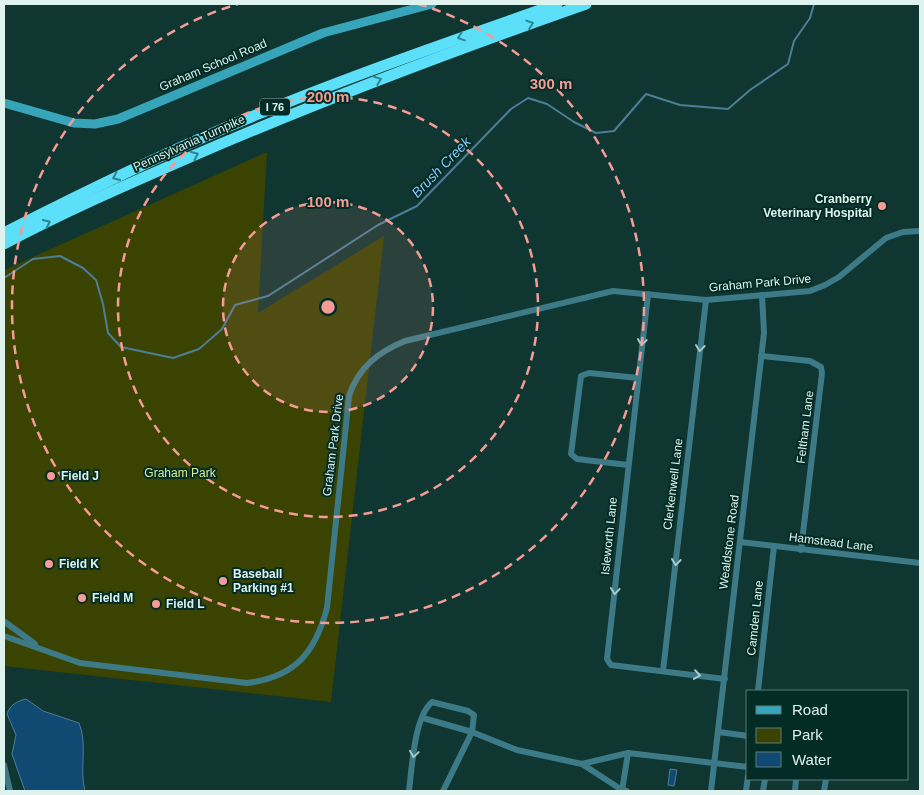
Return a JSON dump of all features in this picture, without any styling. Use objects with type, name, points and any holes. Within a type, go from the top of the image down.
[{"type":"highway","name":"Pennsylvania Turnpike","points":[[4,232],[110,179],[259,113],[347,78],[556,4]]},
{"type":"highway","name":"Pennsylvania Turnpike","points":[[4,244],[136,180],[300,109],[586,4]]},
{"type":"street","name":"Graham School Road","points":[[4,103],[64,121],[96,124],[118,119],[324,33],[432,4]]},
{"type":"street","name":"Graham Park Drive","points":[[4,621],[4,635],[62,658],[95,666],[247,683],[272,678],[290,670],[308,653],[316,640],[327,608],[349,396],[353,383],[367,364],[384,349],[405,341],[613,291],[706,300],[818,289],[839,277],[886,238],[903,232],[920,231]]},
{"type":"street","name":"Isleworth Lane","points":[[648,294],[607,659],[611,665],[725,679]]},
{"type":"street","name":"Wealdstone Road","points":[[711,791],[761,356],[764,319],[762,295]]},
{"type":"street","name":"Clerkenwell Lane","points":[[663,671],[706,300]]},
{"type":"street","name":"Feltham Lane","points":[[761,356],[810,362],[821,367],[822,373],[802,550]]},
{"type":"street","points":[[628,465],[576,460],[571,454],[581,376],[589,374],[638,378]]},
{"type":"street","name":"Hamstead Lane","points":[[740,542],[920,563]]},
{"type":"street","name":"Camden Lane","points":[[758,690],[774,546]]},
{"type":"street","name":"Graham Park Drive","points":[[4,621],[40,648]]},
{"type":"street","points":[[409,791],[414,748],[426,708],[432,702],[468,711],[474,715],[472,732],[443,791]]},
{"type":"street","points":[[423,718],[472,732],[517,750],[582,764],[624,791],[628,753]]},
{"type":"street","points":[[719,732],[746,736]]},
{"type":"street","points":[[582,764],[628,753],[746,767]]},
{"type":"street","points":[[4,765],[10,791]]},
{"type":"green space","name":"Graham Park","points":[[267,152],[258,313],[384,236],[331,702],[4,666],[4,270]]},
{"type":"water","points":[[26,699],[43,711],[79,723],[83,739],[83,783],[85,791],[25,791],[12,754],[16,735],[7,714],[14,704]]},
{"type":"water","points":[[670,769],[677,770],[674,786],[668,785]]},
{"type":"waterway","name":"Brush Creek","points":[[4,278],[33,259],[60,256],[83,268],[96,280],[103,304],[108,333],[121,347],[173,358],[199,349],[222,329],[235,305],[268,296],[378,225],[417,206],[511,109],[528,98],[547,104],[574,122],[596,133],[614,131],[646,94],[680,105],[728,109],[750,90],[788,64],[794,41],[810,18],[814,4]]},
{"type":"place","name":"Cranberry Veterinary Hospital","points":[[882,206]]},
{"type":"place","name":"Field J","points":[[51,476]]},
{"type":"place","name":"Field K","points":[[49,564]]},
{"type":"place","name":"Baseball Parking #1","points":[[223,581]]},
{"type":"place","name":"Field M","points":[[82,598]]},
{"type":"place","name":"Field L","points":[[156,604]]}]
